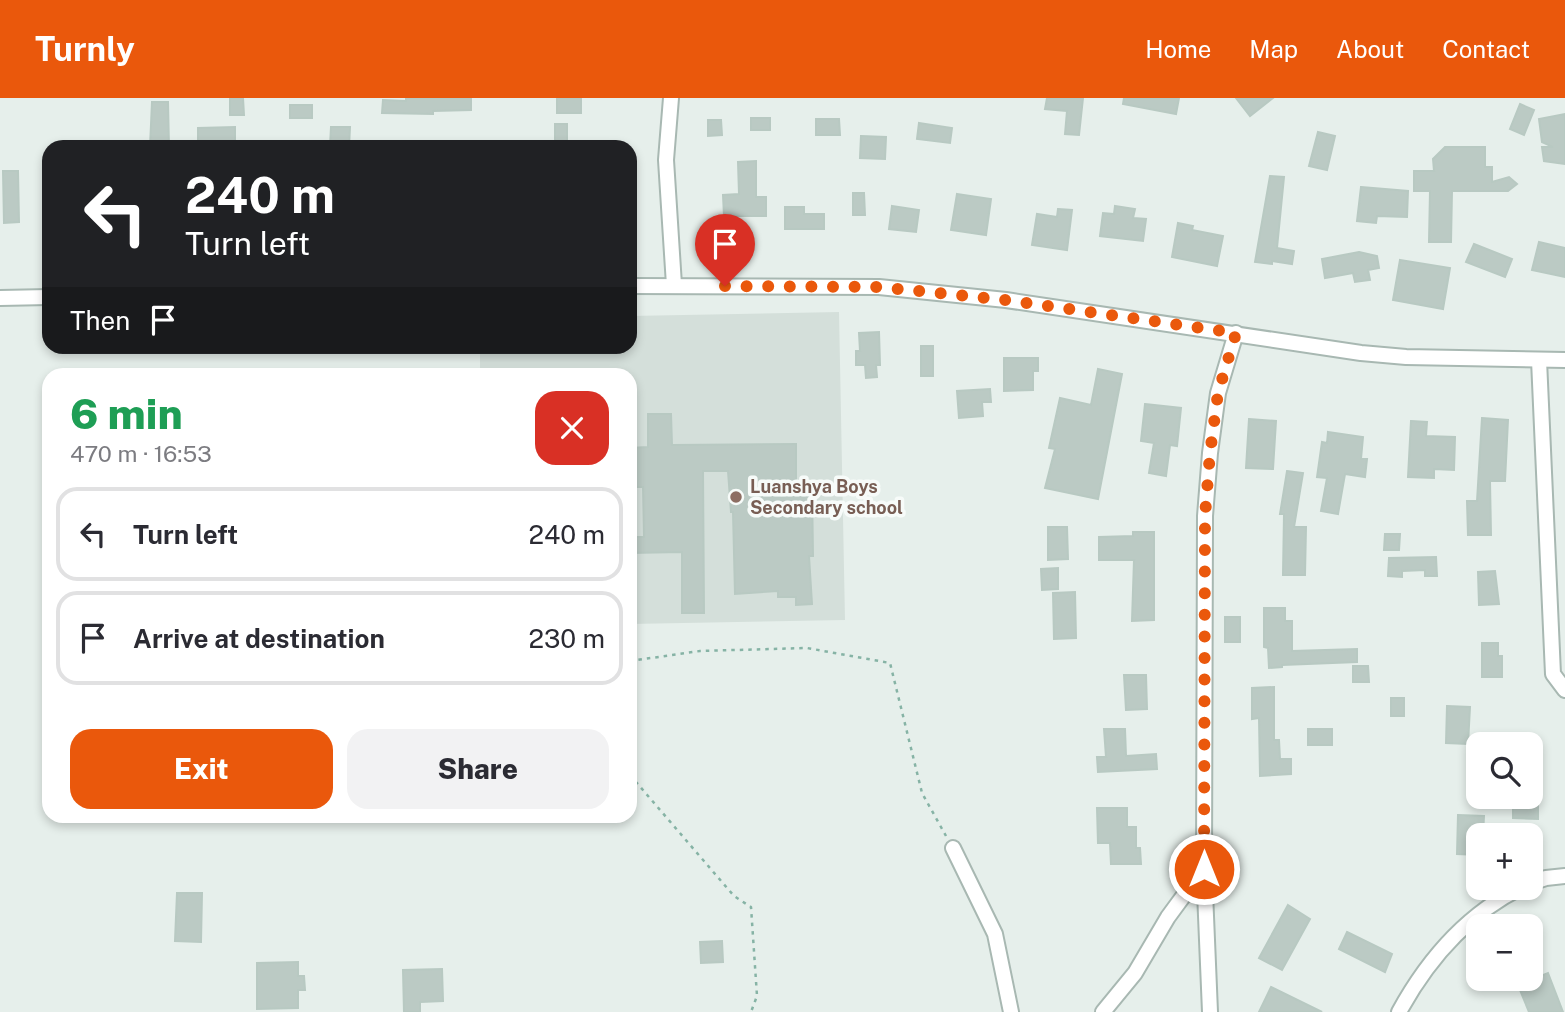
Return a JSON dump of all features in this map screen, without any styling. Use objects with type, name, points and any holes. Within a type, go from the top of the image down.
[{"type":"street","points":[[671,98],[666,160],[674,285]]},
{"type":"street","points":[[637,286],[879,287],[1006,300],[1361,353],[1565,360]]},
{"type":"street","points":[[0,298],[42,297]]},
{"type":"street","points":[[1210,1012],[1204,869],[1205,516],[1218,393],[1236,333]]},
{"type":"street","points":[[1539,360],[1553,674],[1565,690]]},
{"type":"street","points":[[953,848],[995,934],[1011,1012]]},
{"type":"street","points":[[1103,1012],[1135,973],[1168,917],[1204,869]]},
{"type":"street","points":[[1543,879],[1565,876]]},
{"type":"street","points":[[1399,1012],[1424,969],[1462,928],[1503,900]]},
{"type":"path","points":[[637,660],[700,651],[807,648],[890,663],[922,793],[953,848]]},
{"type":"path","points":[[637,783],[734,896],[751,907],[757,996],[751,1012]]},
{"type":"shaded area","name":"Luanshya Boys Secondary school","points":[[839,312],[845,620],[637,624],[637,368],[480,368],[480,354],[637,354],[637,316]]},
{"type":"building","points":[[230,98],[243,98],[244,115],[230,115]]},
{"type":"building","points":[[406,98],[471,98],[471,110],[433,111],[433,114],[382,113],[383,100],[406,101]]},
{"type":"building","points":[[557,98],[581,98],[581,113],[557,113]]},
{"type":"building","points":[[1047,98],[1083,98],[1079,135],[1065,134],[1067,111],[1045,109]]},
{"type":"building","points":[[1124,98],[1179,98],[1176,114],[1123,104]]},
{"type":"building","points":[[1236,98],[1273,98],[1250,116]]},
{"type":"building","points":[[152,102],[168,102],[169,140],[150,140]]},
{"type":"building","points":[[1520,104],[1534,110],[1524,135],[1510,129]]},
{"type":"building","points":[[290,105],[312,105],[312,118],[290,118]]},
{"type":"building","points":[[1565,114],[1565,164],[1544,161],[1542,147],[1553,147],[1542,142],[1539,119]]},
{"type":"building","points":[[751,118],[770,118],[770,130],[751,130]]},
{"type":"building","points":[[816,119],[839,119],[840,135],[816,135]]},
{"type":"building","points":[[708,120],[721,120],[722,135],[708,136]]},
{"type":"building","points":[[919,123],[952,128],[950,143],[917,139]]},
{"type":"building","points":[[555,124],[567,124],[567,140],[555,140]]},
{"type":"building","points":[[235,127],[235,140],[198,140],[198,128]]},
{"type":"building","points":[[331,127],[350,127],[349,140],[330,140]]},
{"type":"building","points":[[1318,132],[1335,136],[1327,170],[1309,166]]},
{"type":"building","points":[[861,136],[886,137],[885,159],[860,158]]},
{"type":"building","points":[[1445,147],[1485,147],[1485,167],[1492,167],[1492,182],[1509,177],[1517,184],[1508,191],[1452,191],[1451,242],[1429,242],[1430,191],[1414,191],[1414,171],[1434,171],[1433,159]]},
{"type":"building","points":[[756,161],[756,197],[766,197],[766,216],[724,216],[723,195],[739,194],[738,162]]},
{"type":"building","points":[[3,171],[18,171],[19,222],[4,223]]},
{"type":"building","points":[[1270,176],[1284,177],[1277,248],[1294,251],[1292,264],[1255,262]]},
{"type":"building","points":[[1361,187],[1408,191],[1407,217],[1377,216],[1376,223],[1357,221]]},
{"type":"building","points":[[853,193],[864,193],[865,215],[853,215]]},
{"type":"building","points":[[957,194],[991,199],[986,235],[951,230]]},
{"type":"building","points":[[892,206],[919,210],[916,232],[889,229]]},
{"type":"building","points":[[1115,206],[1135,209],[1133,218],[1146,219],[1143,241],[1100,236],[1103,213],[1114,214]]},
{"type":"building","points":[[785,207],[804,207],[804,214],[824,214],[824,229],[785,229]]},
{"type":"building","points":[[1058,209],[1072,210],[1067,250],[1032,245],[1037,214],[1057,217]]},
{"type":"building","points":[[1178,223],[1193,226],[1192,230],[1223,236],[1217,266],[1172,257]]},
{"type":"building","points":[[1539,242],[1565,248],[1565,277],[1532,270]]},
{"type":"building","points":[[1474,244],[1512,259],[1505,277],[1466,262]]},
{"type":"building","points":[[1359,252],[1377,256],[1379,268],[1368,270],[1370,280],[1355,282],[1353,273],[1325,278],[1322,259]]},
{"type":"building","points":[[1400,260],[1450,268],[1443,309],[1393,300]]},
{"type":"building","points":[[879,332],[880,365],[876,365],[877,377],[866,378],[865,365],[856,365],[856,351],[860,351],[859,333]]},
{"type":"building","points":[[921,346],[933,346],[933,376],[921,376]]},
{"type":"building","points":[[1004,358],[1038,358],[1038,371],[1033,371],[1033,390],[1004,391]]},
{"type":"building","points":[[1098,369],[1122,374],[1098,499],[1045,488],[1055,449],[1049,448],[1060,398],[1091,405]]},
{"type":"building","points":[[990,389],[991,402],[982,402],[983,416],[959,418],[957,391]]},
{"type":"building","points":[[1145,404],[1181,408],[1177,446],[1170,445],[1166,476],[1149,473],[1154,443],[1141,441]]},
{"type":"building","points":[[648,414],[671,414],[672,445],[796,444],[796,488],[812,487],[813,556],[809,556],[812,604],[796,605],[796,597],[778,597],[778,591],[735,594],[733,512],[728,471],[703,471],[704,613],[682,613],[682,552],[637,553],[637,537],[644,537],[643,487],[637,487],[637,448],[648,447]]},
{"type":"building","points":[[1482,418],[1508,420],[1505,481],[1490,481],[1491,535],[1468,535],[1467,501],[1477,501]]},
{"type":"building","points":[[1249,419],[1276,421],[1273,469],[1246,468]]},
{"type":"building","points":[[1411,421],[1427,422],[1426,436],[1455,437],[1454,470],[1434,469],[1434,478],[1408,477]]},
{"type":"building","points":[[1328,432],[1363,437],[1361,459],[1367,459],[1365,477],[1345,474],[1338,514],[1321,511],[1327,478],[1317,477],[1322,442],[1327,443]]},
{"type":"building","points":[[1287,471],[1303,473],[1294,527],[1306,527],[1305,575],[1283,575],[1284,514],[1280,514]]},
{"type":"building","points":[[1048,527],[1067,527],[1068,559],[1048,560]]},
{"type":"building","points":[[1133,532],[1154,532],[1154,620],[1132,621],[1134,560],[1099,560],[1099,537],[1133,536]]},
{"type":"building","points":[[1385,534],[1400,534],[1399,550],[1384,550]]},
{"type":"building","points":[[1436,557],[1437,576],[1425,576],[1425,570],[1402,571],[1402,577],[1388,576],[1389,558]]},
{"type":"building","points":[[1058,568],[1058,589],[1042,590],[1041,569]]},
{"type":"building","points":[[1495,571],[1499,604],[1479,605],[1478,572]]},
{"type":"building","points":[[1075,592],[1076,638],[1054,639],[1053,593]]},
{"type":"building","points":[[1264,608],[1285,608],[1285,621],[1292,621],[1292,651],[1357,649],[1357,662],[1282,665],[1269,668],[1268,648],[1264,647]]},
{"type":"building","points":[[1225,617],[1240,617],[1240,642],[1225,642]]},
{"type":"building","points":[[1482,643],[1498,643],[1498,656],[1502,656],[1502,677],[1482,677]]},
{"type":"building","points":[[1353,666],[1368,666],[1369,682],[1353,682]]},
{"type":"building","points":[[1124,675],[1146,675],[1147,709],[1126,710]]},
{"type":"building","points":[[1274,687],[1274,740],[1279,740],[1280,759],[1291,759],[1291,774],[1260,776],[1259,718],[1252,719],[1252,688]]},
{"type":"building","points":[[1391,698],[1404,698],[1404,716],[1391,716]]},
{"type":"building","points":[[1447,706],[1470,707],[1466,744],[1446,743]]},
{"type":"building","points":[[1104,729],[1125,729],[1126,756],[1156,754],[1157,769],[1098,772],[1097,757],[1106,757]]},
{"type":"building","points":[[1308,729],[1332,729],[1332,745],[1308,745]]},
{"type":"building","points":[[1097,808],[1127,808],[1127,827],[1136,827],[1136,848],[1140,848],[1141,864],[1111,864],[1110,843],[1098,843]]},
{"type":"building","points":[[1513,809],[1538,809],[1538,819],[1513,818]]},
{"type":"building","points":[[1458,815],[1484,816],[1484,823],[1466,823],[1466,854],[1457,854]]},
{"type":"building","points":[[177,893],[202,893],[201,942],[175,941]]},
{"type":"building","points":[[1288,905],[1310,919],[1282,970],[1259,958]]},
{"type":"building","points":[[1347,932],[1392,954],[1385,972],[1339,949]]},
{"type":"building","points":[[722,941],[723,962],[701,963],[700,942]]},
{"type":"building","points":[[298,962],[298,976],[304,976],[305,990],[298,990],[298,1008],[257,1009],[257,963]]},
{"type":"building","points":[[442,969],[443,1001],[420,1002],[420,1012],[404,1012],[403,970]]},
{"type":"building","points":[[1548,973],[1563,1012],[1529,1012],[1520,991],[1543,991],[1543,975]]},
{"type":"building","points":[[1271,987],[1322,1012],[1259,1012]]},
{"type":"place","name":"Luanshya Boys Secondary school","points":[[736,497]]},
{"type":"route","points":[[725,286],[879,287],[1006,300],[1236,333],[1218,393],[1205,516],[1204,869]]}]
